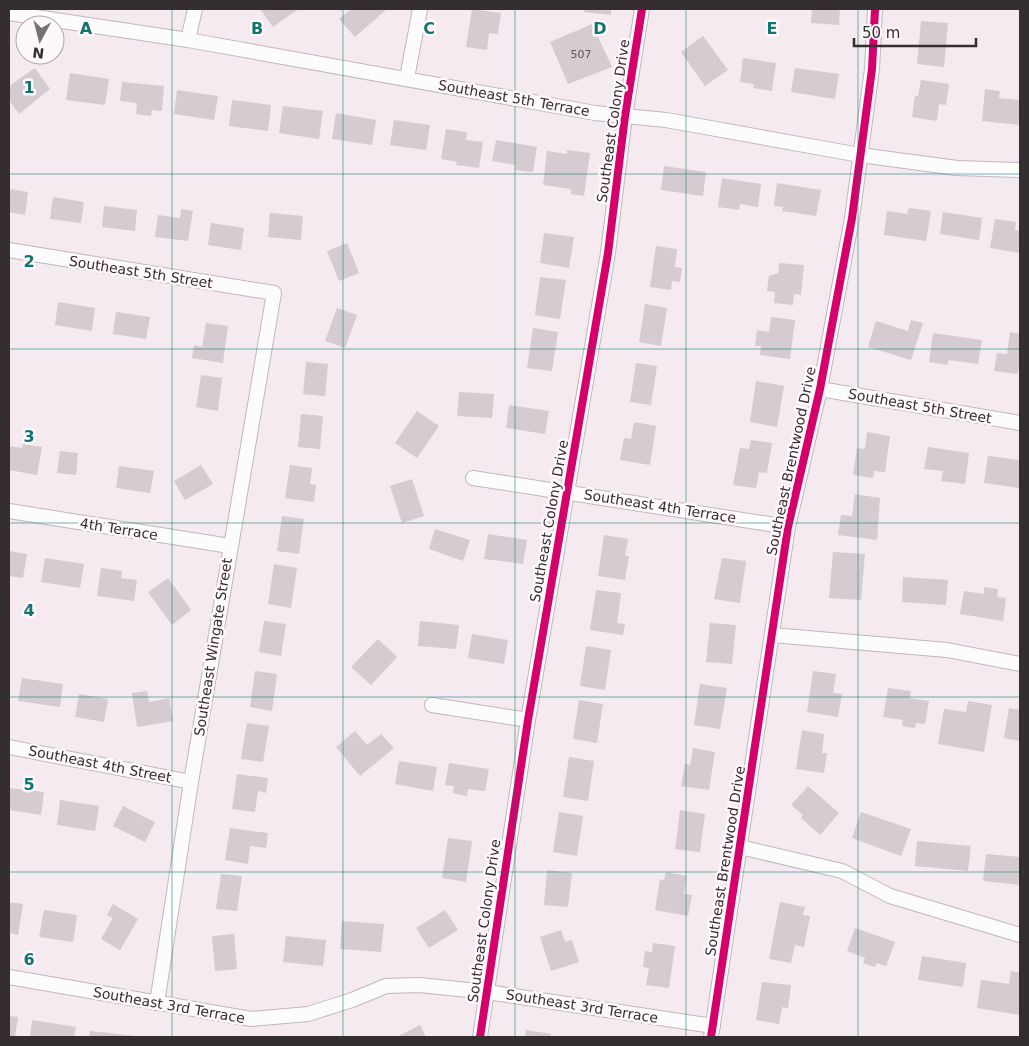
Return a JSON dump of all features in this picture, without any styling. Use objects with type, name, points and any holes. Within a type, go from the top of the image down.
[{"type":"street","points":[[188,40],[195,9]]},
{"type":"street","points":[[407,78],[420,9]]},
{"type":"street","name":"Southeast Colony Drive","points":[[480,1037],[528,720],[608,253],[625,116],[642,9]]},
{"type":"street","name":"Southeast Brentwood Drive","points":[[712,1031],[788,527],[820,389],[852,218],[872,69],[875,9]]},
{"type":"street","name":"Southeast 5th Terrace","points":[[9,13],[188,40],[595,113],[666,120],[860,155],[957,168],[1020,170]]},
{"type":"street","name":"Southeast 5th Street","points":[[9,250],[274,293]]},
{"type":"street","name":"Southeast Wingate Street","points":[[157,1003],[191,782],[274,293]]},
{"type":"street","name":"Southeast 5th Street","points":[[820,389],[1020,423]]},
{"type":"street","name":"Southeast 4th Terrace","points":[[473,478],[788,527]]},
{"type":"street","name":"4th Terrace","points":[[9,511],[230,546]]},
{"type":"street","points":[[772,635],[947,650],[1020,664]]},
{"type":"street","points":[[432,705],[528,720]]},
{"type":"street","name":"Southeast 4th Street","points":[[9,747],[191,782]]},
{"type":"street","points":[[740,847],[842,871],[890,896],[1020,935]]},
{"type":"street","name":"Southeast 3rd Terrace","points":[[9,977],[252,1019],[308,1014],[352,1000],[386,986],[420,984],[487,992],[712,1031]]},
{"type":"building","points":[[260,9],[298,9],[273,27]]},
{"type":"building","points":[[351,9],[387,9],[355,37],[339,19]]},
{"type":"building","points":[[472,9],[501,13],[498,34],[489,33],[487,50],[466,47]]},
{"type":"building","points":[[585,9],[611,9],[611,15],[584,12]]},
{"type":"building","points":[[812,9],[840,9],[839,25],[811,23]]},
{"type":"building","points":[[921,21],[948,23],[944,67],[917,64]]},
{"type":"building","points":[[592,24],[612,67],[568,84],[550,42]]},
{"type":"building","points":[[703,36],[728,70],[705,86],[681,52]]},
{"type":"building","points":[[743,58],[776,63],[772,91],[753,88],[754,84],[740,82]]},
{"type":"building","points":[[35,68],[50,89],[19,114],[9,100],[9,86]]},
{"type":"building","points":[[795,68],[839,74],[835,99],[791,92]]},
{"type":"building","points":[[70,73],[109,79],[105,105],[66,100]]},
{"type":"building","points":[[921,80],[949,84],[946,105],[939,104],[937,121],[912,117],[915,96],[918,96]]},
{"type":"building","points":[[122,82],[164,86],[162,111],[152,110],[151,116],[136,114],[137,103],[120,101]]},
{"type":"building","points":[[985,89],[1000,91],[999,98],[1020,100],[1020,125],[982,121]]},
{"type":"building","points":[[177,90],[218,96],[214,120],[174,114]]},
{"type":"building","points":[[232,100],[271,105],[268,131],[229,126]]},
{"type":"building","points":[[283,106],[323,111],[319,139],[279,133]]},
{"type":"building","points":[[336,113],[376,120],[372,145],[332,139]]},
{"type":"building","points":[[394,120],[430,125],[426,150],[390,145]]},
{"type":"building","points":[[446,129],[467,132],[466,140],[483,142],[479,168],[456,165],[457,162],[441,159]]},
{"type":"building","points":[[496,140],[537,147],[533,172],[515,170],[516,165],[492,161]]},
{"type":"building","points":[[567,150],[590,153],[584,196],[571,194],[571,189],[543,185],[547,151],[567,154]]},
{"type":"building","points":[[664,166],[706,172],[703,196],[661,190]]},
{"type":"building","points":[[722,178],[761,184],[758,207],[740,204],[739,210],[718,207]]},
{"type":"building","points":[[777,183],[821,190],[816,216],[782,211],[783,207],[774,206]]},
{"type":"building","points":[[9,189],[28,192],[25,215],[9,212]]},
{"type":"building","points":[[53,197],[84,202],[81,223],[50,219]]},
{"type":"building","points":[[104,206],[137,210],[135,231],[102,227]]},
{"type":"building","points":[[909,208],[931,211],[926,241],[884,235],[887,211],[907,214]]},
{"type":"building","points":[[181,209],[193,211],[188,241],[155,237],[158,215],[180,218]]},
{"type":"building","points":[[943,212],[982,218],[979,240],[940,234]]},
{"type":"building","points":[[270,213],[303,216],[301,240],[268,237]]},
{"type":"building","points":[[995,219],[1016,222],[1015,230],[1020,231],[1020,253],[990,248]]},
{"type":"building","points":[[211,223],[244,228],[241,250],[208,245]]},
{"type":"building","points":[[544,233],[574,237],[569,268],[540,263]]},
{"type":"building","points":[[347,243],[359,273],[339,281],[327,251]]},
{"type":"building","points":[[656,246],[677,249],[675,267],[682,268],[680,282],[672,281],[671,290],[650,287]]},
{"type":"building","points":[[779,263],[804,265],[801,295],[794,294],[793,305],[774,303],[775,292],[767,291],[769,276],[778,273]]},
{"type":"building","points":[[540,277],[566,280],[560,319],[535,315]]},
{"type":"building","points":[[58,302],[95,308],[92,331],[55,325]]},
{"type":"building","points":[[645,304],[667,308],[661,346],[639,342]]},
{"type":"building","points":[[337,308],[357,315],[345,348],[325,341]]},
{"type":"building","points":[[116,312],[150,317],[146,339],[113,334]]},
{"type":"building","points":[[771,317],[795,320],[790,359],[760,355],[761,346],[755,346],[757,330],[769,332]]},
{"type":"building","points":[[911,320],[923,323],[911,360],[868,347],[876,321],[908,331]]},
{"type":"building","points":[[206,323],[228,326],[223,363],[192,358],[194,345],[202,347]]},
{"type":"building","points":[[533,328],[558,332],[552,371],[527,368]]},
{"type":"building","points":[[1010,332],[1020,334],[1020,364],[1017,374],[994,371],[997,353],[1007,354]]},
{"type":"building","points":[[933,333],[982,340],[978,364],[948,360],[948,365],[929,362]]},
{"type":"building","points":[[306,362],[328,364],[325,396],[303,394]]},
{"type":"building","points":[[636,363],[657,366],[651,405],[630,402]]},
{"type":"building","points":[[201,375],[222,378],[218,411],[196,407]]},
{"type":"building","points":[[756,381],[784,386],[777,427],[750,422]]},
{"type":"building","points":[[459,392],[494,394],[492,418],[457,416]]},
{"type":"building","points":[[509,405],[549,411],[545,434],[506,428]]},
{"type":"building","points":[[417,411],[439,426],[417,458],[395,443]]},
{"type":"building","points":[[301,414],[323,416],[320,449],[298,447]]},
{"type":"building","points":[[634,422],[656,426],[650,465],[620,460],[624,438],[631,439]]},
{"type":"building","points":[[867,432],[890,436],[885,472],[874,471],[873,478],[853,475],[857,448],[865,449]]},
{"type":"building","points":[[751,440],[772,443],[767,473],[759,472],[756,488],[733,485],[740,448],[749,449]]},
{"type":"building","points":[[23,444],[42,447],[37,475],[9,470],[10,446],[22,448]]},
{"type":"building","points":[[928,447],[969,453],[965,484],[941,481],[943,471],[924,469]]},
{"type":"building","points":[[60,451],[78,453],[76,475],[57,473]]},
{"type":"building","points":[[988,456],[1020,460],[1020,488],[984,483]]},
{"type":"building","points":[[201,465],[213,484],[185,500],[174,481]]},
{"type":"building","points":[[290,465],[312,468],[310,484],[316,485],[314,502],[285,498]]},
{"type":"building","points":[[119,466],[154,471],[150,493],[116,488]]},
{"type":"building","points":[[412,479],[424,516],[402,523],[390,486]]},
{"type":"building","points":[[855,494],[880,498],[877,540],[838,535],[841,515],[852,516]]},
{"type":"building","points":[[282,516],[304,519],[299,554],[277,551]]},
{"type":"building","points":[[435,529],[470,540],[463,561],[429,549]]},
{"type":"building","points":[[488,534],[527,540],[523,564],[484,559]]},
{"type":"building","points":[[604,535],[628,539],[625,556],[629,556],[625,580],[598,576]]},
{"type":"building","points":[[9,551],[27,554],[23,578],[9,576]]},
{"type":"building","points":[[833,552],[865,554],[861,600],[829,598]]},
{"type":"building","points":[[45,558],[84,564],[80,588],[41,582]]},
{"type":"building","points":[[722,558],[746,561],[740,603],[714,599]]},
{"type":"building","points":[[274,564],[297,568],[291,608],[268,604]]},
{"type":"building","points":[[101,568],[122,571],[121,578],[137,580],[134,601],[97,596]]},
{"type":"building","points":[[903,577],[948,580],[946,605],[902,602]]},
{"type":"building","points":[[168,578],[191,610],[172,625],[148,592]]},
{"type":"building","points":[[984,587],[998,589],[997,597],[1006,598],[1003,621],[960,614],[964,591],[984,594]]},
{"type":"building","points":[[596,590],[621,593],[617,623],[625,624],[623,635],[590,630]]},
{"type":"building","points":[[264,621],[286,624],[281,656],[259,652]]},
{"type":"building","points":[[420,621],[459,625],[456,649],[418,646]]},
{"type":"building","points":[[710,623],[736,625],[732,664],[706,662]]},
{"type":"building","points":[[472,634],[508,640],[504,664],[468,658]]},
{"type":"building","points":[[378,639],[397,657],[371,685],[351,667]]},
{"type":"building","points":[[586,646],[611,650],[605,690],[580,686]]},
{"type":"building","points":[[255,671],[277,674],[272,711],[250,707]]},
{"type":"building","points":[[813,671],[836,674],[833,693],[842,694],[838,717],[807,712]]},
{"type":"building","points":[[22,678],[63,684],[60,707],[18,701]]},
{"type":"building","points":[[700,684],[727,688],[720,729],[694,725]]},
{"type":"building","points":[[888,688],[911,691],[910,698],[929,701],[925,724],[916,723],[915,728],[902,726],[903,720],[883,717]]},
{"type":"building","points":[[147,691],[149,702],[169,698],[173,721],[137,727],[132,693]]},
{"type":"building","points":[[79,694],[108,699],[104,722],[75,717]]},
{"type":"building","points":[[579,700],[603,704],[597,743],[573,739]]},
{"type":"building","points":[[968,701],[992,705],[984,752],[938,744],[944,709],[966,712]]},
{"type":"building","points":[[1009,708],[1020,710],[1020,741],[1004,738]]},
{"type":"building","points":[[247,723],[269,726],[263,762],[241,759]]},
{"type":"building","points":[[802,730],[824,734],[822,753],[827,753],[824,773],[796,769]]},
{"type":"building","points":[[355,731],[367,745],[381,734],[394,748],[360,776],[336,747]]},
{"type":"building","points":[[693,748],[715,752],[709,790],[681,786],[685,764],[690,765]]},
{"type":"building","points":[[569,757],[594,761],[588,801],[563,797]]},
{"type":"building","points":[[399,761],[437,767],[433,791],[395,784]]},
{"type":"building","points":[[449,763],[489,769],[485,791],[468,789],[467,796],[453,793],[454,786],[445,785]]},
{"type":"building","points":[[237,774],[268,778],[266,793],[258,791],[255,812],[232,809]]},
{"type":"building","points":[[808,786],[839,813],[820,835],[801,818],[803,815],[791,805]]},
{"type":"building","points":[[9,788],[44,792],[41,815],[9,810]]},
{"type":"building","points":[[60,800],[99,806],[95,831],[57,825]]},
{"type":"building","points":[[123,806],[155,822],[145,842],[113,826]]},
{"type":"building","points":[[680,810],[705,814],[700,852],[675,849]]},
{"type":"building","points":[[559,812],[583,816],[577,856],[553,852]]},
{"type":"building","points":[[861,812],[911,829],[901,856],[852,838]]},
{"type":"building","points":[[230,828],[268,833],[266,848],[250,846],[248,864],[225,860]]},
{"type":"building","points":[[448,838],[472,841],[466,882],[442,878]]},
{"type":"building","points":[[917,841],[971,846],[968,871],[915,866]]},
{"type":"building","points":[[986,854],[1020,857],[1020,885],[983,881]]},
{"type":"building","points":[[547,870],[572,873],[568,907],[544,905]]},
{"type":"building","points":[[666,872],[687,876],[684,894],[692,895],[688,916],[655,910],[660,879],[664,880]]},
{"type":"building","points":[[221,874],[242,876],[237,911],[216,909]]},
{"type":"building","points":[[9,902],[23,904],[18,935],[9,933]]},
{"type":"building","points":[[780,902],[805,907],[803,915],[810,916],[804,947],[795,945],[791,963],[769,959]]},
{"type":"building","points":[[113,904],[138,919],[120,950],[101,939],[113,918],[107,915]]},
{"type":"building","points":[[44,910],[77,915],[73,942],[39,937]]},
{"type":"building","points":[[445,910],[458,930],[429,948],[416,928]]},
{"type":"building","points":[[342,921],[384,924],[381,952],[340,949]]},
{"type":"building","points":[[855,928],[895,942],[886,966],[877,963],[875,967],[863,963],[865,958],[847,951]]},
{"type":"building","points":[[561,930],[565,942],[572,940],[579,962],[551,971],[540,937]]},
{"type":"building","points":[[234,934],[237,969],[215,971],[212,936]]},
{"type":"building","points":[[286,936],[326,940],[323,966],[283,962]]},
{"type":"building","points":[[653,943],[675,946],[669,988],[646,985],[649,968],[643,967],[645,951],[652,952]]},
{"type":"building","points":[[922,956],[966,963],[963,987],[918,980]]},
{"type":"building","points":[[1011,971],[1020,973],[1019,1015],[977,1008],[981,980],[1009,984]]},
{"type":"building","points":[[762,982],[791,985],[788,1008],[782,1007],[779,1024],[756,1020]]},
{"type":"building","points":[[9,1016],[18,1017],[15,1037],[9,1037]]},
{"type":"building","points":[[32,1020],[76,1027],[74,1037],[30,1037]]},
{"type":"building","points":[[420,1025],[426,1037],[396,1037]]},
{"type":"building","points":[[526,1030],[551,1034],[550,1037],[525,1037]]},
{"type":"building","points":[[90,1031],[136,1036],[136,1037],[89,1037]]},
{"type":"cycle path","points":[[480,1037],[528,720],[608,253],[625,116],[642,9]]},
{"type":"cycle path","points":[[711,1037],[788,527],[820,389],[852,218],[872,69],[875,9]]}]
